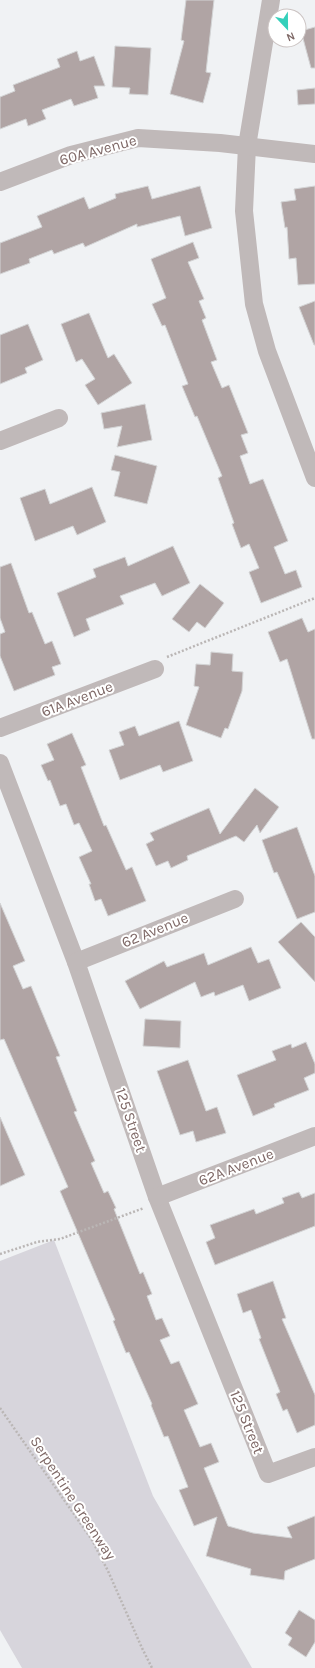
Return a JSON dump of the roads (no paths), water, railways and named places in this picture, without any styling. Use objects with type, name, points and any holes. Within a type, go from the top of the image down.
[{"type":"street","points":[[271,0],[247,146],[244,211],[254,304],[267,351],[311,457],[315,478]]},
{"type":"street","name":"60A Avenue","points":[[0,182],[71,155],[138,138],[247,146],[315,154]]},
{"type":"street","points":[[0,441],[59,418]]},
{"type":"street","name":"61A Avenue","points":[[0,728],[155,669]]},
{"type":"street","name":"125 Street","points":[[0,763],[76,962],[152,1202],[268,1474],[315,1457]]},
{"type":"street","name":"62 Avenue","points":[[76,962],[235,899]]},
{"type":"street","name":"62A Avenue","points":[[152,1202],[315,1136]]}]
